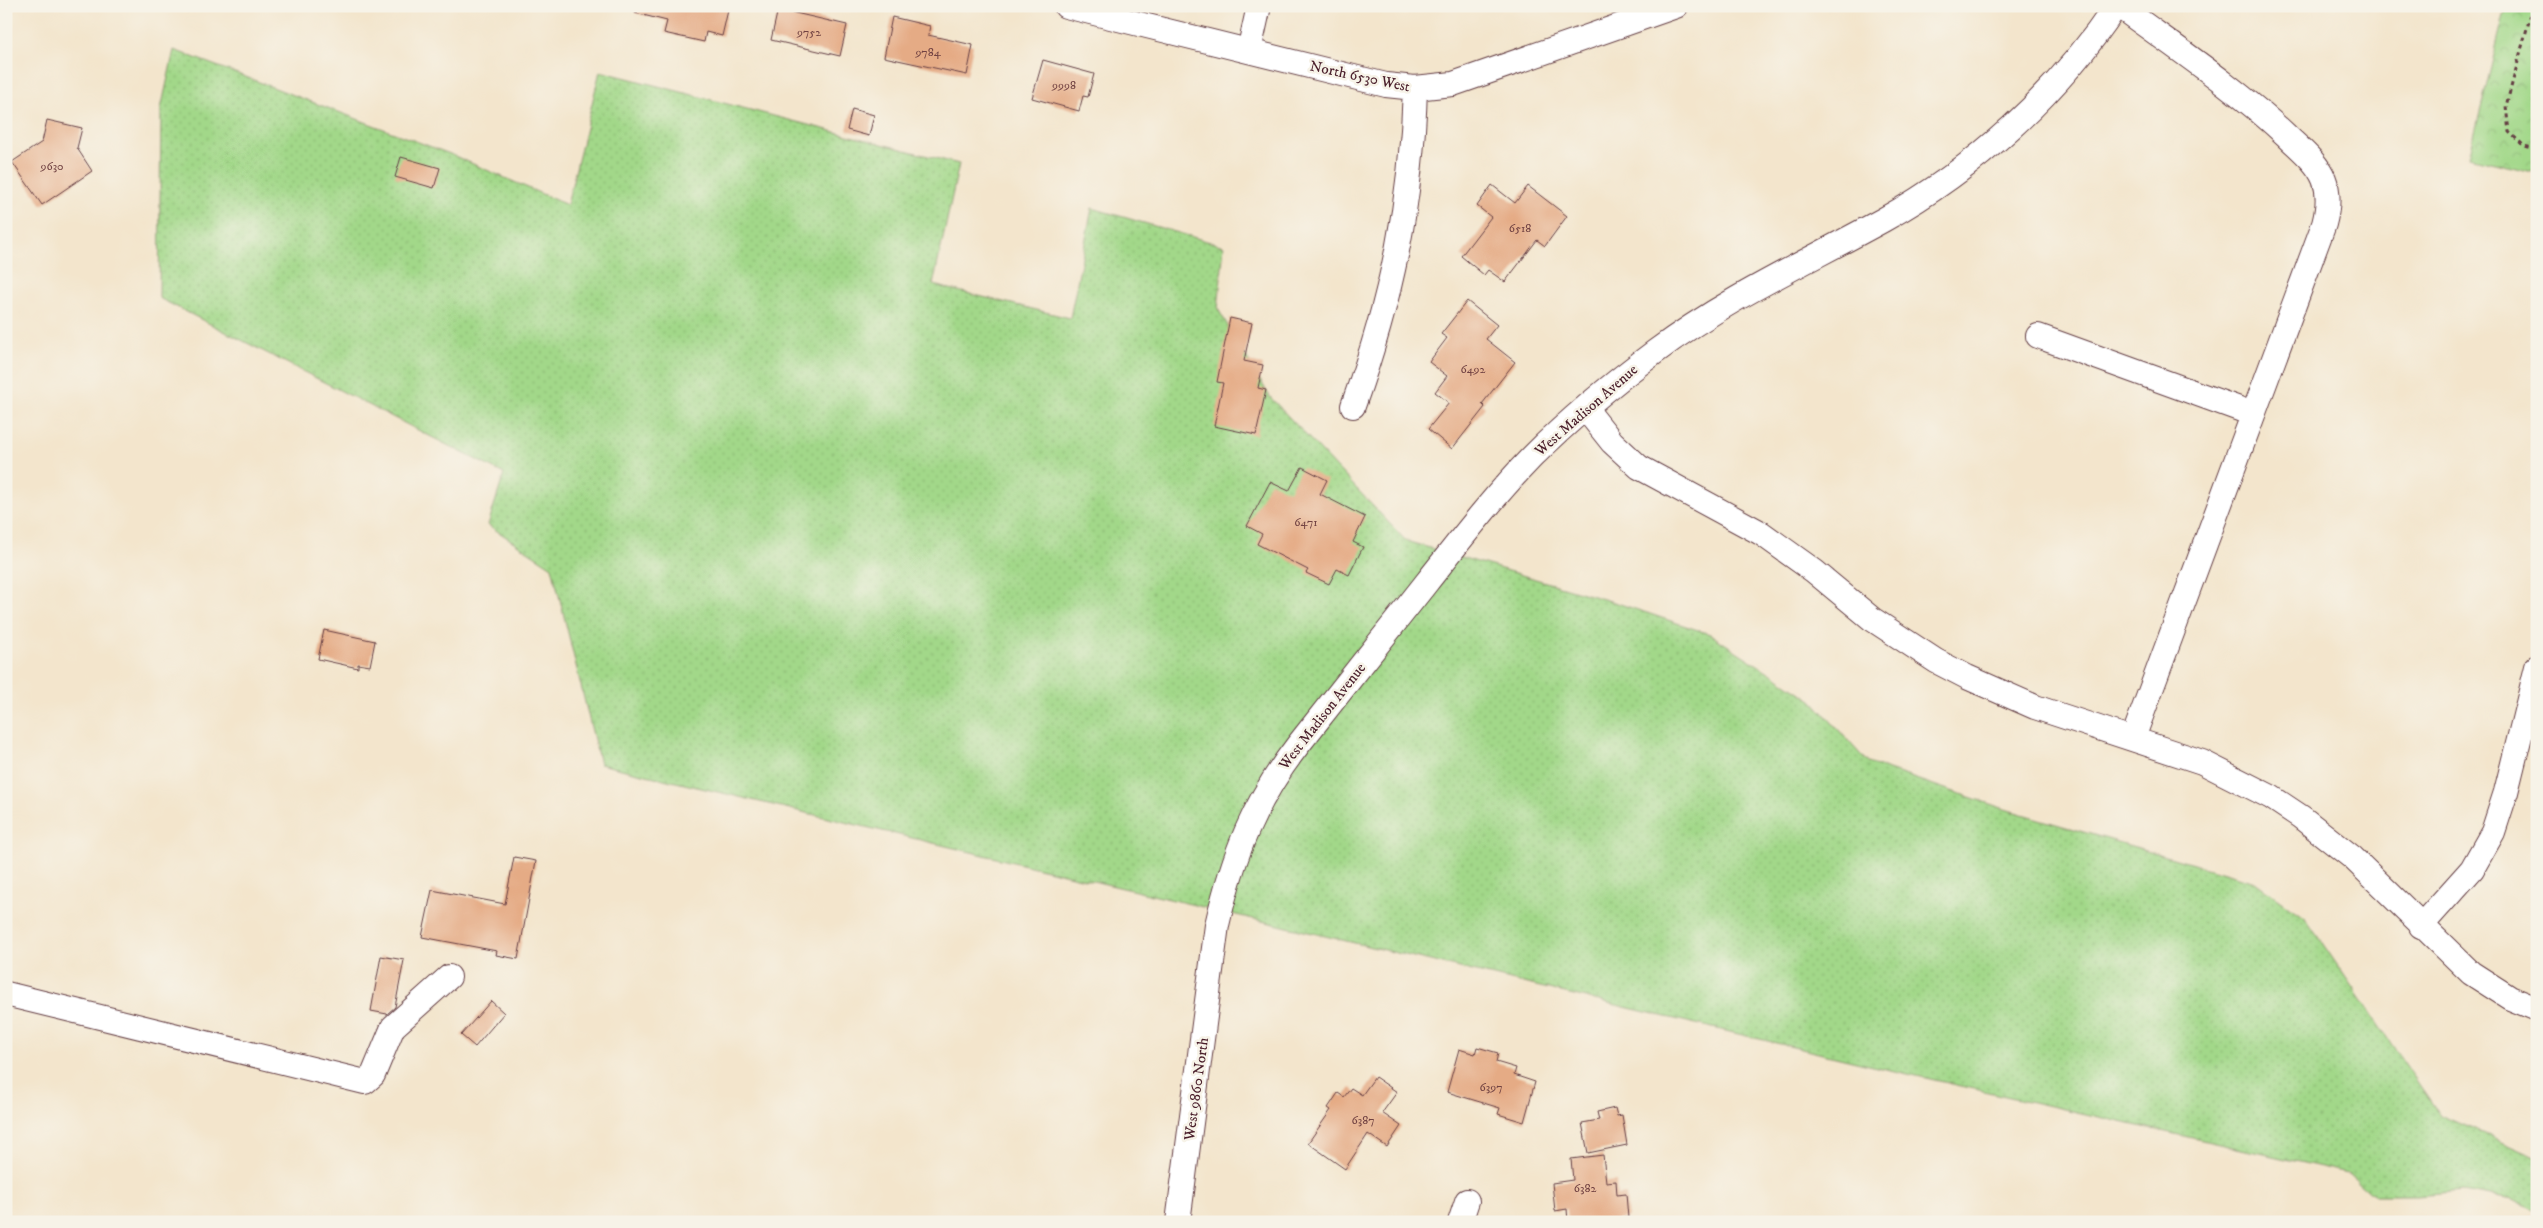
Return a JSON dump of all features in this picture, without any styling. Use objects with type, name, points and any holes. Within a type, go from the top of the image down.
[{"type":"street","name":"North 6530 West","points":[[1066,6],[1386,85],[1415,88],[1453,84],[1676,6]]},
{"type":"street","points":[[1249,51],[1259,6]]},
{"type":"street","points":[[2118,6],[2252,104],[2313,162],[2327,188],[2328,200],[2324,224],[2133,738]]},
{"type":"street","name":"West Madison Avenue","points":[[1214,956],[1224,894],[1238,849],[1249,822],[1280,769],[1496,496],[1531,458],[1623,376],[1699,321],[1774,276],[1885,219],[1959,171],[1991,145],[2047,92],[2090,43],[2118,6]]},
{"type":"street","points":[[1353,406],[1379,330],[1398,250],[1411,156],[1415,88]]},
{"type":"street","points":[[2038,336],[2253,414]]},
{"type":"street","points":[[1585,408],[1612,442],[1639,467],[1761,533],[1814,571],[1872,619],[1936,661],[1967,678],[2035,707],[2202,762],[2239,779],[2294,812],[2353,858],[2471,974],[2510,998],[2537,1009]]},
{"type":"street","points":[[2421,926],[2472,869],[2493,832],[2506,792],[2537,667]]},
{"type":"street","name":"West 9860 North","points":[[1178,1222],[1214,956]]},
{"type":"street","points":[[6,994],[365,1082],[373,1076],[393,1027],[449,977]]},
{"type":"path","points":[[2533,6],[2506,106],[2508,132],[2524,146],[2537,149]]},
{"type":"green space","points":[[2506,6],[2537,6],[2537,173],[2469,157]]},
{"type":"green space","points":[[174,50],[450,154],[567,205],[600,71],[959,164],[933,285],[1070,318],[1092,208],[1224,246],[1218,309],[1270,397],[1406,541],[1617,603],[1710,634],[1812,700],[1868,763],[2008,810],[2255,882],[2305,918],[2440,1115],[2537,1158],[2537,1210],[2512,1200],[2463,1191],[2417,1195],[2373,1195],[2348,1173],[1890,1070],[600,764],[552,567],[488,525],[504,474],[159,298],[161,109]]},
{"type":"building","points":[[636,6],[729,6],[722,36],[706,32],[704,42],[664,33],[667,21],[635,13]]},
{"type":"building","points":[[778,9],[847,25],[840,56],[771,40]]},
{"type":"building","points":[[892,17],[930,26],[928,35],[973,45],[967,75],[884,57]]},
{"type":"building","points":[[1043,60],[1094,74],[1088,97],[1083,96],[1079,111],[1032,98]]},
{"type":"building","points":[[852,109],[874,115],[869,136],[847,130]]},
{"type":"building","points":[[47,120],[82,128],[77,148],[92,171],[42,205],[12,162],[42,142]]},
{"type":"building","points":[[401,157],[440,168],[434,188],[395,177]]},
{"type":"building","points":[[1492,185],[1515,203],[1528,186],[1567,216],[1545,246],[1537,240],[1505,282],[1488,270],[1484,275],[1461,256],[1491,217],[1477,206]]},
{"type":"building","points":[[1467,301],[1497,325],[1486,339],[1515,362],[1482,404],[1485,407],[1452,449],[1428,429],[1449,403],[1435,392],[1447,376],[1429,362],[1447,338],[1441,334]]},
{"type":"building","points":[[1230,318],[1252,323],[1244,361],[1263,365],[1258,388],[1266,390],[1256,435],[1214,426],[1223,383],[1217,382]]},
{"type":"building","points":[[1302,467],[1327,480],[1320,494],[1365,517],[1353,542],[1363,547],[1349,575],[1337,569],[1329,584],[1306,573],[1308,570],[1257,544],[1262,534],[1247,526],[1270,482],[1289,491]]},
{"type":"building","points":[[324,630],[375,641],[370,666],[358,664],[358,668],[318,659]]},
{"type":"building","points":[[514,857],[536,861],[518,959],[496,955],[497,951],[422,937],[432,890],[505,904]]},
{"type":"building","points":[[381,956],[404,960],[395,1007],[387,1014],[371,1011]]},
{"type":"building","points":[[491,1001],[504,1013],[475,1047],[461,1035]]},
{"type":"building","points":[[1477,1047],[1498,1053],[1496,1062],[1516,1068],[1514,1075],[1535,1082],[1524,1122],[1498,1114],[1500,1108],[1447,1092],[1459,1049],[1475,1054]]},
{"type":"building","points":[[1375,1077],[1397,1092],[1382,1113],[1401,1126],[1387,1147],[1368,1134],[1345,1169],[1308,1143],[1331,1110],[1328,1108],[1338,1093],[1344,1097],[1351,1088],[1362,1095]]},
{"type":"building","points":[[1615,1108],[1617,1116],[1622,1115],[1627,1145],[1588,1153],[1582,1123],[1599,1120],[1597,1112]]},
{"type":"building","points":[[1603,1155],[1606,1182],[1616,1181],[1617,1195],[1626,1194],[1628,1218],[1617,1219],[1618,1222],[1568,1222],[1567,1209],[1555,1211],[1552,1183],[1573,1180],[1571,1159]]}]
